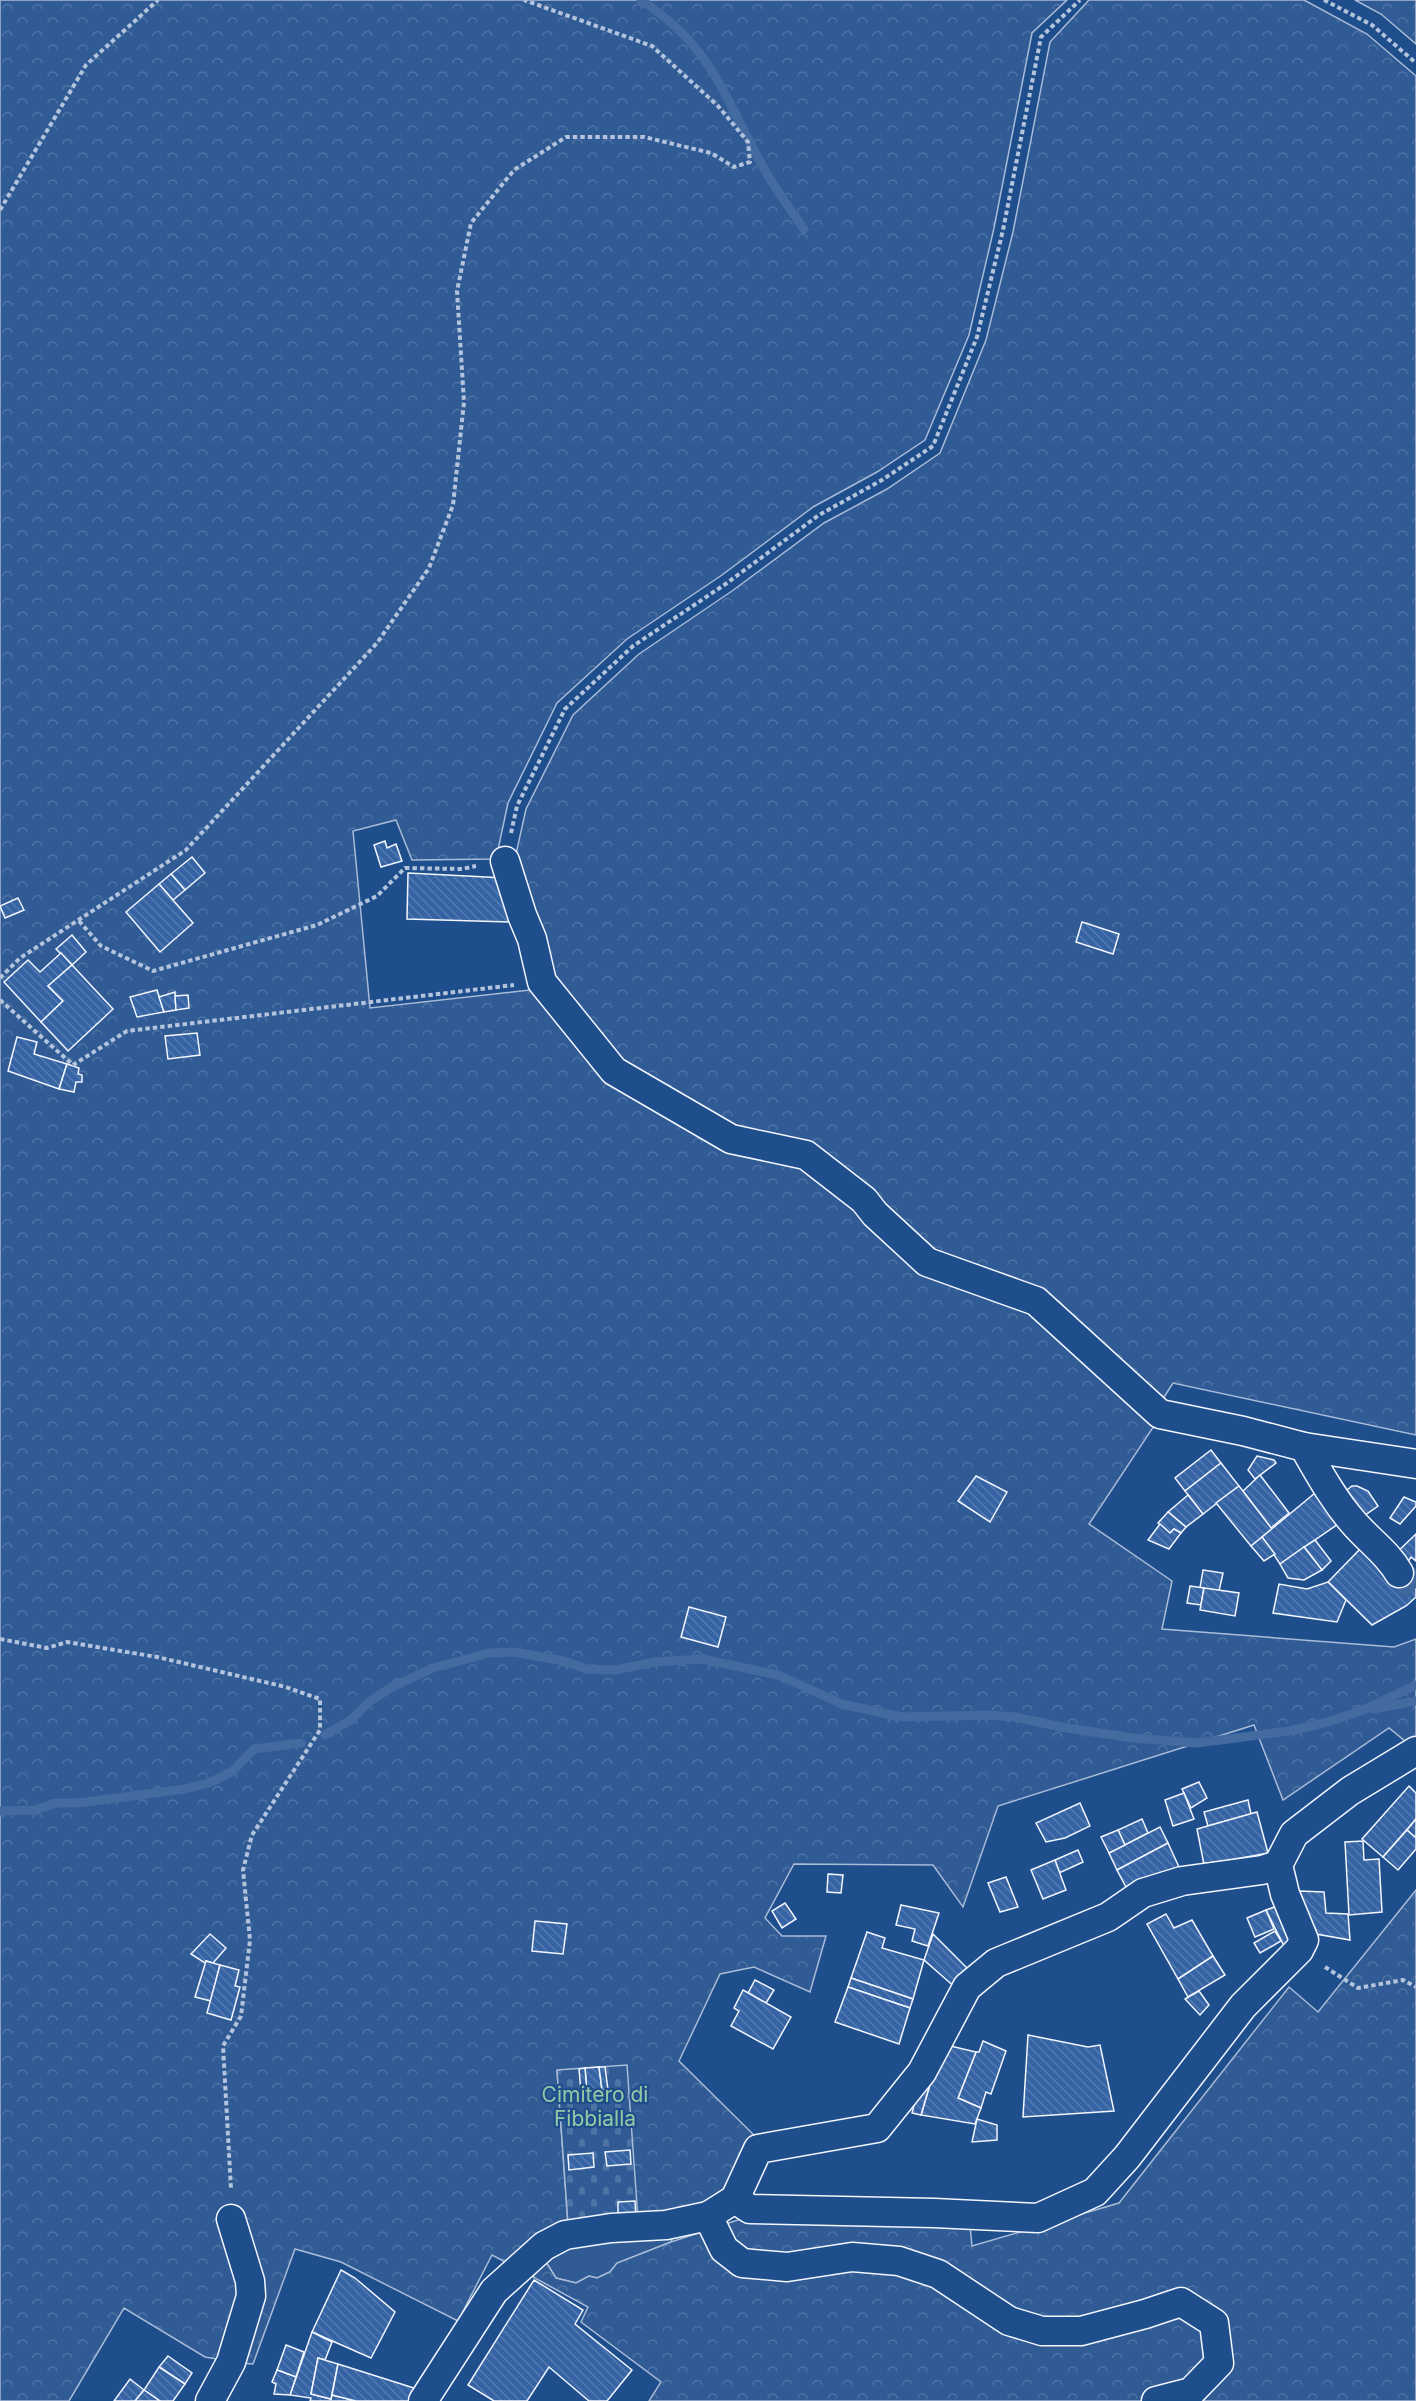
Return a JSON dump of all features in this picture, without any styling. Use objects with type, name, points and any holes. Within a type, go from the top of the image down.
[{"type":"street","points":[[505,861],[532,939],[543,982],[614,1071],[731,1139],[806,1155],[864,1200],[875,1214],[927,1262],[1036,1301],[1160,1414],[1243,1431],[1304,1448],[1416,1464]]},
{"type":"street","points":[[1304,1448],[1347,1514],[1390,1557],[1399,1573]]},
{"type":"street","points":[[735,2199],[750,2209],[1038,2218],[1095,2192],[1148,2130],[1243,2006],[1299,1950],[1304,1940],[1285,1894],[1278,1864],[1294,1834],[1350,1791],[1416,1751]]},
{"type":"street","points":[[423,2401],[494,2291],[539,2250],[565,2235],[611,2228],[666,2225],[708,2216],[735,2199],[758,2149],[877,2128],[922,2072],[967,1987],[996,1963],[1108,1917],[1143,1893],[1182,1881],[1262,1870],[1278,1864]]},
{"type":"street","points":[[708,2216],[724,2248],[742,2263],[788,2267],[852,2257],[899,2261],[938,2274],[1009,2321],[1042,2331],[1081,2331],[1181,2302],[1214,2324],[1219,2363],[1191,2392],[1156,2401]]},
{"type":"street","points":[[210,2401],[231,2362],[251,2296],[250,2281],[231,2219]]},
{"type":"path","points":[[0,210],[86,65],[158,0]]},
{"type":"path","points":[[0,978],[20,958],[186,850],[377,644],[429,568],[453,505],[464,402],[457,291],[471,223],[514,170],[566,137],[644,137],[711,153],[734,167],[750,162],[748,142],[718,106],[652,46],[524,0]]},
{"type":"path","points":[[79,921],[101,946],[153,971],[317,925],[377,896],[405,868],[462,869],[505,861],[517,806],[565,709],[633,646],[727,583],[819,515],[882,480],[933,446],[977,337],[1003,230],[1041,38],[1080,0]]},
{"type":"path","points":[[1324,0],[1372,26],[1416,63]]},
{"type":"path","points":[[0,999],[73,1065],[127,1031],[543,982]]},
{"type":"path","points":[[0,1639],[47,1648],[67,1642],[157,1657],[286,1687],[320,1699],[320,1730],[252,1835],[243,1870],[250,1940],[249,1951],[241,2016],[223,2046],[231,2150],[231,2219]]},
{"type":"path","points":[[1299,1950],[1358,1988],[1402,1980],[1416,1987]]},
{"type":"shaded area","points":[[675,2231],[671,2242],[617,2263],[610,2272],[597,2278],[589,2276],[576,2283],[556,2278],[544,2259],[570,2243]]},
{"type":"green space","points":[[0,0],[1067,0],[1032,33],[994,228],[969,335],[925,440],[877,472],[813,507],[722,575],[627,639],[557,703],[508,803],[496,859],[412,860],[396,820],[353,831],[370,1008],[539,989],[610,1076],[803,1162],[859,1205],[1033,1308],[1158,1420],[1089,1524],[1172,1581],[1162,1629],[1394,1647],[1416,1639],[1416,1742],[1410,1745],[1389,1728],[1283,1800],[1254,1725],[998,1806],[963,1907],[933,1865],[794,1864],[765,1918],[782,1936],[826,1936],[810,1992],[754,1967],[720,1974],[679,2061],[758,2139],[726,2192],[705,2203],[638,2219],[557,2071],[568,2224],[513,2266],[492,2255],[458,2321],[341,2262],[295,2249],[253,2364],[239,2363],[244,2282],[222,2360],[205,2357],[124,2308],[69,2401],[0,2401]]},
{"type":"green space","points":[[1089,0],[1304,0],[1367,34],[1416,76],[1416,1435],[1173,1383],[1159,1405],[1040,1295],[931,1256],[880,1210],[734,1132],[619,1065],[549,978],[514,863],[526,809],[573,715],[639,654],[732,591],[824,523],[887,489],[940,453],[986,340],[1013,232],[1050,42]]},
{"type":"green space","points":[[1355,0],[1416,0],[1416,44],[1381,14]]},
{"type":"green space","points":[[1416,1890],[1416,2401],[649,2401],[661,2382],[581,2322],[588,2307],[533,2277],[544,2259],[556,2278],[576,2283],[589,2276],[597,2278],[610,2272],[617,2263],[747,2217],[970,2225],[972,2246],[1119,2203],[1289,1987],[1318,2012]]},
{"type":"green space","name":"Cimitero di Fibbialla","points":[[627,2065],[638,2219],[568,2224],[557,2070]]},
{"type":"building","points":[[385,841],[387,848],[396,844],[402,861],[381,867],[374,845]]},
{"type":"building","points":[[192,857],[205,873],[185,890],[171,874]]},
{"type":"building","points":[[408,873],[505,878],[514,922],[407,919]]},
{"type":"building","points":[[171,874],[185,890],[173,900],[159,884]]},
{"type":"building","points":[[159,884],[193,923],[160,952],[126,912]]},
{"type":"building","points":[[18,898],[24,910],[5,918],[0,906]]},
{"type":"building","points":[[1082,922],[1119,934],[1113,954],[1076,942]]},
{"type":"building","points":[[72,935],[86,952],[72,965],[56,949]]},
{"type":"building","points":[[61,953],[72,965],[48,986],[63,1001],[41,1022],[4,982],[28,960],[40,972]]},
{"type":"building","points":[[72,965],[113,1009],[68,1051],[41,1022],[63,1001],[48,986]]},
{"type":"building","points":[[157,990],[164,1012],[137,1017],[130,997]]},
{"type":"building","points":[[175,992],[176,1010],[164,1012],[159,997]]},
{"type":"building","points":[[188,995],[189,1008],[176,1010],[175,996]]},
{"type":"building","points":[[197,1033],[200,1055],[168,1059],[165,1036]]},
{"type":"building","points":[[17,1037],[37,1042],[34,1054],[67,1064],[59,1089],[8,1071]]},
{"type":"building","points":[[67,1064],[79,1068],[78,1074],[82,1075],[82,1082],[76,1082],[74,1092],[59,1089]]},
{"type":"building","points":[[1211,1450],[1221,1463],[1185,1491],[1175,1478]]},
{"type":"building","points":[[1257,1456],[1274,1460],[1276,1463],[1255,1479],[1248,1470]]},
{"type":"building","points":[[1221,1463],[1239,1486],[1203,1514],[1185,1491]]},
{"type":"building","points":[[1260,1475],[1289,1513],[1271,1528],[1243,1491]]},
{"type":"building","points":[[976,1476],[1007,1492],[990,1522],[958,1501]]},
{"type":"building","points":[[1239,1486],[1272,1529],[1251,1546],[1216,1503]]},
{"type":"building","points":[[1352,1486],[1368,1491],[1378,1506],[1358,1520],[1347,1490]]},
{"type":"building","points":[[1321,1488],[1344,1520],[1280,1564],[1262,1537]]},
{"type":"building","points":[[1188,1495],[1203,1514],[1186,1527],[1168,1512]]},
{"type":"building","points":[[1404,1497],[1416,1502],[1416,1506],[1400,1524],[1390,1518]]},
{"type":"building","points":[[1168,1512],[1186,1527],[1181,1533],[1174,1529],[1170,1533],[1158,1523]]},
{"type":"building","points":[[1160,1524],[1170,1533],[1174,1529],[1181,1533],[1169,1549],[1148,1540]]},
{"type":"building","points":[[1416,1534],[1416,1561],[1411,1557],[1407,1563],[1393,1556]]},
{"type":"building","points":[[1262,1537],[1275,1554],[1264,1561],[1251,1546]]},
{"type":"building","points":[[1315,1540],[1331,1561],[1322,1570],[1304,1547]]},
{"type":"building","points":[[1363,1546],[1416,1580],[1416,1597],[1406,1606],[1372,1625],[1328,1582]]},
{"type":"building","points":[[1304,1547],[1322,1570],[1304,1580],[1288,1578],[1280,1564]]},
{"type":"building","points":[[1203,1570],[1223,1573],[1219,1591],[1200,1588]]},
{"type":"building","points":[[1328,1582],[1346,1600],[1337,1622],[1273,1613],[1279,1584],[1307,1589]]},
{"type":"building","points":[[1190,1586],[1204,1588],[1201,1605],[1187,1603]]},
{"type":"building","points":[[1204,1588],[1239,1593],[1235,1616],[1200,1610]]},
{"type":"building","points":[[689,1607],[726,1617],[718,1647],[681,1637]]},
{"type":"building","points":[[1199,1782],[1207,1798],[1191,1808],[1182,1789]]},
{"type":"building","points":[[1409,1786],[1416,1793],[1416,1819],[1383,1857],[1362,1839]]},
{"type":"building","points":[[1184,1793],[1194,1819],[1173,1826],[1165,1800]]},
{"type":"building","points":[[1248,1800],[1251,1814],[1208,1826],[1204,1812]]},
{"type":"building","points":[[1080,1803],[1090,1826],[1065,1838],[1046,1842],[1036,1823]]},
{"type":"building","points":[[1257,1812],[1268,1853],[1204,1865],[1197,1829]]},
{"type":"building","points":[[1142,1819],[1148,1833],[1125,1845],[1118,1830]]},
{"type":"building","points":[[1416,1819],[1416,1835],[1414,1837],[1407,1830]]},
{"type":"building","points":[[1160,1827],[1168,1843],[1117,1870],[1109,1853]]},
{"type":"building","points":[[1118,1830],[1125,1845],[1109,1853],[1101,1837]]},
{"type":"building","points":[[1407,1830],[1416,1838],[1416,1849],[1398,1870],[1383,1857]]},
{"type":"building","points":[[1363,1841],[1364,1860],[1379,1859],[1382,1912],[1349,1915],[1345,1842]]},
{"type":"building","points":[[1168,1843],[1179,1867],[1127,1889],[1117,1870]]},
{"type":"building","points":[[1078,1850],[1083,1862],[1059,1873],[1055,1860]]},
{"type":"building","points":[[1055,1860],[1066,1890],[1043,1899],[1031,1870]]},
{"type":"building","points":[[828,1874],[843,1875],[841,1893],[827,1892]]},
{"type":"building","points":[[1006,1877],[1018,1907],[1000,1912],[988,1883]]},
{"type":"building","points":[[1299,1891],[1324,1892],[1326,1913],[1348,1914],[1350,1940],[1316,1934]]},
{"type":"building","points":[[785,1903],[796,1919],[782,1928],[772,1911]]},
{"type":"building","points":[[1283,1904],[1296,1939],[1284,1946],[1266,1910]]},
{"type":"building","points":[[901,1905],[939,1913],[928,1946],[912,1941],[915,1929],[896,1925]]},
{"type":"building","points":[[1266,1910],[1274,1929],[1255,1937],[1247,1918]]},
{"type":"building","points":[[1166,1914],[1174,1928],[1192,1920],[1213,1956],[1178,1979],[1147,1924]]},
{"type":"building","points":[[535,1921],[567,1924],[563,1954],[532,1951]]},
{"type":"building","points":[[1275,1931],[1281,1941],[1260,1953],[1254,1943]]},
{"type":"building","points":[[867,1932],[885,1938],[882,1948],[924,1960],[913,1999],[851,1978]]},
{"type":"building","points":[[210,1934],[226,1948],[213,1963],[206,1961],[205,1963],[191,1954]]},
{"type":"building","points":[[933,1934],[970,1971],[957,1989],[924,1960]]},
{"type":"building","points":[[1213,1956],[1225,1975],[1188,1997],[1178,1979]]},
{"type":"building","points":[[206,1961],[220,1965],[211,2001],[195,1997]]},
{"type":"building","points":[[220,1965],[239,1970],[235,1986],[240,1987],[231,2020],[207,2013]]},
{"type":"building","points":[[851,1978],[913,1999],[910,2008],[848,1987]]},
{"type":"building","points":[[755,1980],[774,1990],[766,2003],[748,1993]]},
{"type":"building","points":[[848,1987],[910,2008],[899,2044],[835,2022]]},
{"type":"building","points":[[743,1990],[791,2017],[773,2049],[731,2026],[739,2011],[734,2008]]},
{"type":"building","points":[[1199,1991],[1209,2005],[1200,2015],[1185,1999]]},
{"type":"building","points":[[1028,2035],[1088,2047],[1100,2045],[1114,2111],[1023,2117]]},
{"type":"building","points":[[983,2041],[1006,2051],[991,2094],[986,2092],[981,2108],[958,2098],[976,2052],[979,2052]]},
{"type":"building","points":[[942,2044],[976,2052],[958,2098],[981,2108],[975,2124],[921,2115]]},
{"type":"building","points":[[599,2067],[602,2090],[587,2092],[585,2068]]},
{"type":"building","points":[[599,2067],[605,2067],[608,2090],[602,2090]]},
{"type":"building","points":[[585,2068],[587,2092],[581,2092],[579,2069]]},
{"type":"building","points":[[920,2082],[930,2084],[921,2115],[912,2113]]},
{"type":"building","points":[[977,2119],[997,2125],[997,2140],[972,2142]]},
{"type":"building","points":[[630,2150],[631,2164],[607,2166],[605,2152]]},
{"type":"building","points":[[593,2153],[594,2167],[569,2170],[568,2155]]},
{"type":"building","points":[[635,2201],[636,2219],[618,2219],[618,2202]]},
{"type":"building","points":[[341,2270],[355,2278],[395,2312],[371,2358],[312,2332]]},
{"type":"building","points":[[534,2280],[583,2310],[575,2324],[632,2370],[607,2401],[589,2401],[549,2367],[527,2401],[494,2401],[468,2385]]},
{"type":"building","points":[[312,2332],[332,2342],[325,2360],[318,2358],[311,2394],[331,2399],[332,2395],[356,2401],[310,2401],[311,2398],[290,2395]]},
{"type":"building","points":[[286,2345],[304,2352],[296,2377],[277,2370]]},
{"type":"building","points":[[168,2356],[192,2373],[185,2384],[159,2367]]},
{"type":"building","points":[[318,2358],[338,2364],[331,2399],[311,2394]]},
{"type":"building","points":[[338,2364],[417,2389],[412,2401],[356,2401],[332,2395]]},
{"type":"building","points":[[159,2367],[185,2384],[173,2401],[160,2401],[144,2390]]},
{"type":"building","points":[[277,2370],[296,2377],[290,2395],[274,2394],[276,2384],[272,2382]]},
{"type":"building","points":[[130,2379],[144,2390],[135,2401],[114,2401]]},
{"type":"building","points":[[144,2390],[160,2401],[135,2401]]},
{"type":"waterway","points":[[641,0],[666,18],[686,37],[702,57],[716,77],[770,179],[804,229]]},
{"type":"waterway","points":[[325,1735],[351,1720],[369,1702],[390,1688],[433,1668],[489,1653],[514,1652],[564,1661],[587,1669],[615,1670],[655,1662],[702,1659],[778,1675],[842,1704],[901,1717],[988,1715],[1015,1717],[1133,1738],[1197,1743],[1289,1731],[1324,1723],[1361,1711],[1416,1685]]},
{"type":"waterway","points":[[1373,1709],[1416,1701]]},
{"type":"waterway","points":[[0,1811],[35,1810],[57,1803],[78,1803],[185,1789],[209,1783],[233,1771],[254,1749],[301,1743]]},
{"type":"tunnel","points":[[1399,1573],[1416,1588]]}]
